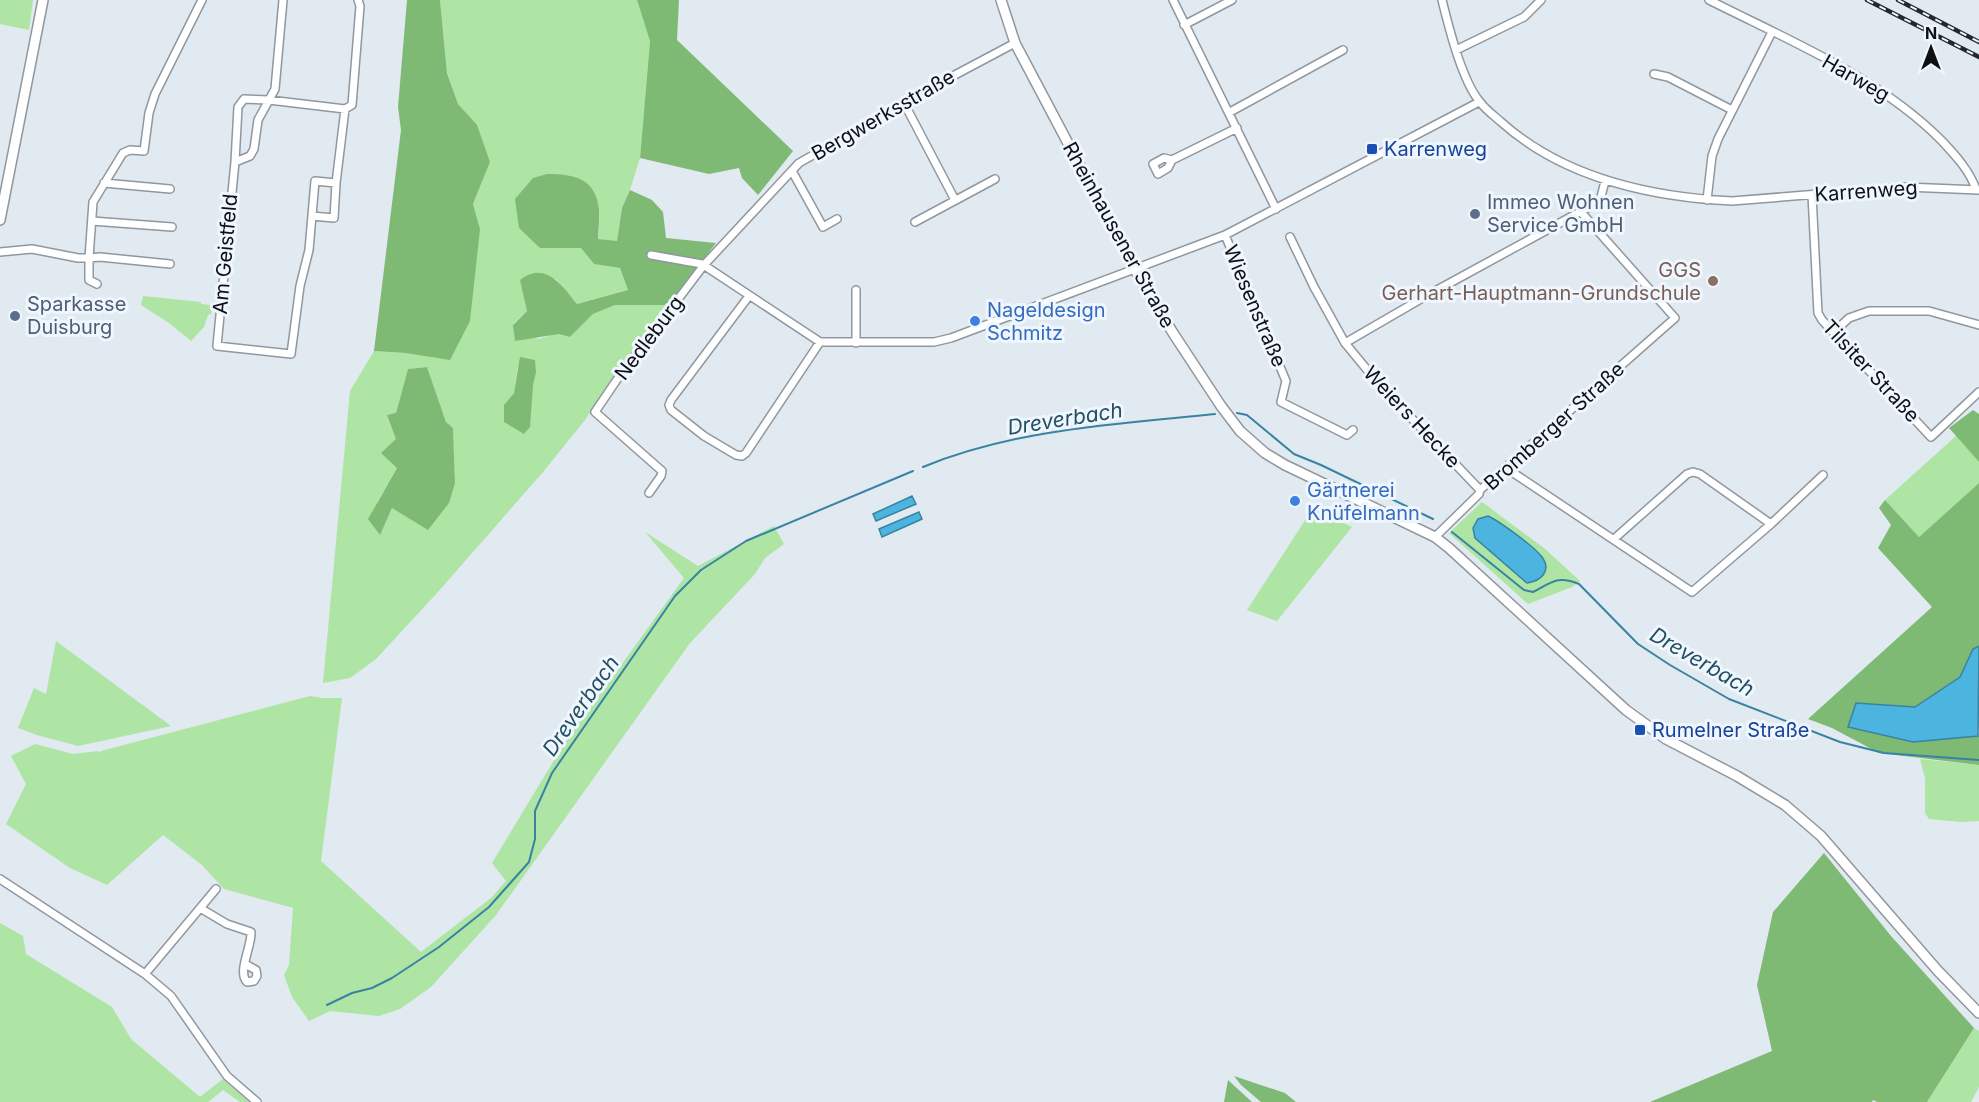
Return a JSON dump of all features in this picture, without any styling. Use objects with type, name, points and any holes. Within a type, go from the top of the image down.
[{"type":"street","points":[[0,220],[43,0]]},
{"type":"street","points":[[97,284],[88,280],[93,202],[123,153],[130,150],[144,151],[149,113],[155,94],[202,0]]},
{"type":"street","points":[[235,162],[250,156],[254,149],[258,120],[274,89],[283,0]]},
{"type":"street","points":[[269,100],[345,109],[352,105],[360,6],[358,0]]},
{"type":"street","name":"Rheinhausener Straße","points":[[1000,0],[1015,43],[1134,268],[1173,333],[1240,431],[1265,453],[1309,477],[1435,537]]},
{"type":"street","points":[[1173,0],[1276,209]]},
{"type":"street","points":[[1184,24],[1232,0]]},
{"type":"street","points":[[651,255],[704,265],[820,342],[918,343],[951,338],[1225,235],[1479,102],[1464,73],[1442,0]]},
{"type":"street","points":[[1456,50],[1524,17],[1541,0]]},
{"type":"street","name":"Harweg","points":[[1709,0],[1870,84],[1910,112],[1956,155],[1971,175],[1977,190]]},
{"type":"street","points":[[1707,200],[1712,156],[1732,110],[1772,32]]},
{"type":"street","name":"Bergwerksstraße","points":[[837,219],[823,226],[792,171],[814,153],[1015,43]]},
{"type":"street","points":[[1230,112],[1343,50]]},
{"type":"street","points":[[1654,74],[1668,77],[1732,110]]},
{"type":"street","name":"Am Geistfeld","points":[[269,100],[244,99],[238,107],[235,162],[217,346],[291,354],[300,286],[309,250],[312,216]]},
{"type":"street","name":"Karrenweg","points":[[1479,102],[1516,136],[1582,173],[1649,191],[1707,200],[1732,201],[1906,187],[1977,190]]},
{"type":"street","points":[[904,103],[955,200]]},
{"type":"street","points":[[336,183],[315,181],[312,216],[334,218],[345,109]]},
{"type":"street","points":[[1172,160],[1237,128]]},
{"type":"street","name":"Nedleburg","points":[[649,493],[662,471],[595,412],[704,265],[792,171]]},
{"type":"street","points":[[915,222],[995,179]]},
{"type":"street","points":[[1345,343],[1600,201],[1605,181]]},
{"type":"street","points":[[104,183],[170,189]]},
{"type":"street","name":"Tilsiter Straße","points":[[1812,195],[1818,313],[1834,332],[1931,437],[1979,392]]},
{"type":"street","name":"Bromberger Straße","points":[[1435,537],[1479,494],[1480,490],[1675,318],[1581,212]]},
{"type":"street","points":[[92,221],[172,227]]},
{"type":"street","name":"Wiesenstraße","points":[[1225,235],[1286,381],[1281,402],[1347,435],[1353,430]]},
{"type":"street","name":"Weiers Hecke","points":[[1290,237],[1345,343],[1381,386],[1480,490]]},
{"type":"street","points":[[0,252],[32,249],[78,258],[100,257],[170,264]]},
{"type":"street","points":[[856,290],[856,343]]},
{"type":"street","points":[[749,296],[671,400],[671,410],[704,436],[736,455],[742,456],[746,453],[820,342]]},
{"type":"street","points":[[1834,332],[1849,318],[1869,311],[1929,311],[1979,325]]},
{"type":"street","points":[[1506,468],[1692,592],[1771,524],[1823,475]]},
{"type":"street","points":[[1614,539],[1687,474],[1693,472],[1700,474],[1771,524]]},
{"type":"street","points":[[1435,537],[1626,711],[1666,739],[1737,776],[1785,805],[1821,836],[1938,971],[1979,1013]]},
{"type":"street","points":[[0,879],[145,974],[171,996],[227,1076],[257,1102]]},
{"type":"street","points":[[145,974],[216,889]]},
{"type":"street","points":[[200,908],[227,924],[251,932],[244,964]]},
{"type":"green space","points":[[0,0],[33,0],[29,30],[0,24]]},
{"type":"green space","points":[[407,0],[440,0],[447,73],[458,104],[477,125],[490,162],[473,204],[480,229],[470,321],[450,360],[374,351],[401,130],[398,107]]},
{"type":"green space","points":[[440,0],[637,0],[650,40],[640,158],[622,208],[617,242],[598,239],[600,212],[540,248],[581,248],[594,264],[620,268],[628,290],[577,304],[556,279],[525,299],[527,311],[513,324],[538,339],[559,333],[570,337],[593,314],[615,305],[669,305],[617,371],[585,420],[543,472],[437,593],[376,659],[350,678],[323,683],[350,391],[374,351],[406,353],[480,229],[473,204],[490,162],[476,125],[458,104],[447,72]],"holes":[[[427,367],[446,422],[453,428],[455,483],[404,514],[392,508],[379,535],[377,502],[397,468],[396,413],[408,369]],[[518,367],[536,373],[533,385],[504,405],[514,393]]]},
{"type":"green space","points":[[637,0],[679,0],[677,40],[793,151],[758,195],[742,178],[739,168],[709,174],[640,158],[650,41]]},
{"type":"green space","points":[[547,174],[575,177],[582,180],[593,191],[599,210],[598,239],[617,241],[622,208],[630,190],[652,200],[663,212],[666,238],[716,243],[669,305],[615,305],[593,314],[570,337],[559,334],[515,341],[513,325],[527,311],[520,280],[529,275],[537,273],[552,277],[577,304],[628,290],[620,268],[594,264],[581,248],[540,248],[519,228],[515,199],[533,178]]},
{"type":"green space","points":[[143,296],[201,302],[201,304],[212,305],[211,314],[208,315],[204,327],[191,341],[141,305]]},
{"type":"green space","points":[[520,357],[535,360],[536,373],[530,427],[524,434],[504,422],[504,405],[514,393]]},
{"type":"green space","points":[[427,367],[446,422],[453,428],[455,483],[449,503],[428,530],[392,508],[380,535],[368,519],[397,468],[381,453],[396,439],[387,415],[396,413],[408,369]]},
{"type":"green space","points":[[1973,410],[1979,414],[1979,462],[1949,428]]},
{"type":"green space","points":[[1956,436],[1979,462],[1979,483],[1919,537],[1885,500]]},
{"type":"green space","points":[[1979,483],[1979,646],[1973,649],[1960,677],[1915,707],[1856,703],[1979,736],[1979,765],[1879,753],[1832,728],[1808,719],[1932,607],[1878,548],[1891,525],[1879,508],[1885,500],[1919,537]]},
{"type":"green space","points":[[1482,502],[1544,548],[1580,581],[1572,587],[1528,604],[1449,533]],"holes":[[[1473,528],[1527,583],[1475,539]]]},
{"type":"green space","points":[[1313,508],[1352,527],[1277,621],[1247,610]]},
{"type":"green space","points":[[774,526],[784,544],[765,558],[755,574],[690,643],[496,915],[431,987],[400,1009],[379,1016],[330,1011],[309,1021],[292,997],[284,975],[289,965],[293,908],[224,889],[202,865],[163,835],[107,885],[70,868],[6,824],[26,784],[11,756],[35,744],[73,754],[98,751],[99,753],[310,696],[342,698],[321,861],[421,952],[491,898],[506,881],[492,863],[562,747],[684,578],[645,532],[698,566]]},
{"type":"green space","points":[[56,641],[171,726],[78,746],[18,728],[34,688],[46,694]]},
{"type":"green space","points":[[1920,759],[1979,765],[1979,821],[1929,819],[1925,813],[1925,778]]},
{"type":"green space","points":[[1824,853],[1891,936],[1974,1028],[1927,1102],[1877,1102],[1873,1100],[1872,1102],[1650,1102],[1772,1051],[1757,985],[1773,912]]},
{"type":"green space","points":[[0,923],[23,936],[26,954],[112,1007],[131,1039],[200,1097],[223,1079],[249,1102],[240,1102],[223,1090],[208,1102],[0,1102]]},
{"type":"green space","points":[[1974,1028],[1979,1031],[1979,1087],[1971,1102],[1927,1102]]},
{"type":"green space","points":[[1234,1076],[1285,1093],[1296,1102],[1261,1102]]},
{"type":"green space","points":[[1228,1080],[1252,1102],[1224,1102]]},
{"type":"water","points":[[912,496],[916,504],[876,521],[873,514]]},
{"type":"water","points":[[919,512],[922,519],[882,537],[879,529]]},
{"type":"water","points":[[1488,516],[1532,547],[1542,557],[1546,567],[1541,578],[1527,583],[1475,538],[1473,528],[1478,519]]},
{"type":"water","points":[[1979,646],[1978,736],[1913,742],[1848,727],[1856,703],[1915,707],[1960,677],[1973,649]]},
{"type":"waterway","name":"Dreverbach","points":[[1237,413],[1247,415],[1294,454],[1433,519]]},
{"type":"waterway","name":"Dreverbach","points":[[923,467],[958,454],[1030,436],[1104,425],[1215,414]]},
{"type":"waterway","name":"Dreverbach","points":[[327,1005],[392,978],[439,947],[489,907],[529,862],[535,839],[535,811],[552,773],[675,596],[701,570],[746,541],[913,471]]},
{"type":"waterway","name":"Dreverbach","points":[[1452,532],[1524,590],[1533,592],[1560,580],[1579,584],[1638,644],[1729,699],[1840,742],[1884,753],[1979,760]]},
{"type":"railway","points":[[1867,0],[1979,57]]},
{"type":"railway","points":[[1898,0],[1979,42]]},
{"type":"place","name":"Karrenweg","points":[[1372,149]]},
{"type":"place","name":"Immeo Wohnen Service GmbH","points":[[1475,214]]},
{"type":"place","name":"GGS Gerhart-Hauptmann-Grundschule","points":[[1713,281]]},
{"type":"place","name":"Sparkasse Duisburg","points":[[15,316]]},
{"type":"place","name":"Nageldesign Schmitz","points":[[975,321]]},
{"type":"place","name":"Gärtnerei Knüfelmann","points":[[1295,501]]},
{"type":"place","name":"Rumelner Straße","points":[[1640,730]]}]
